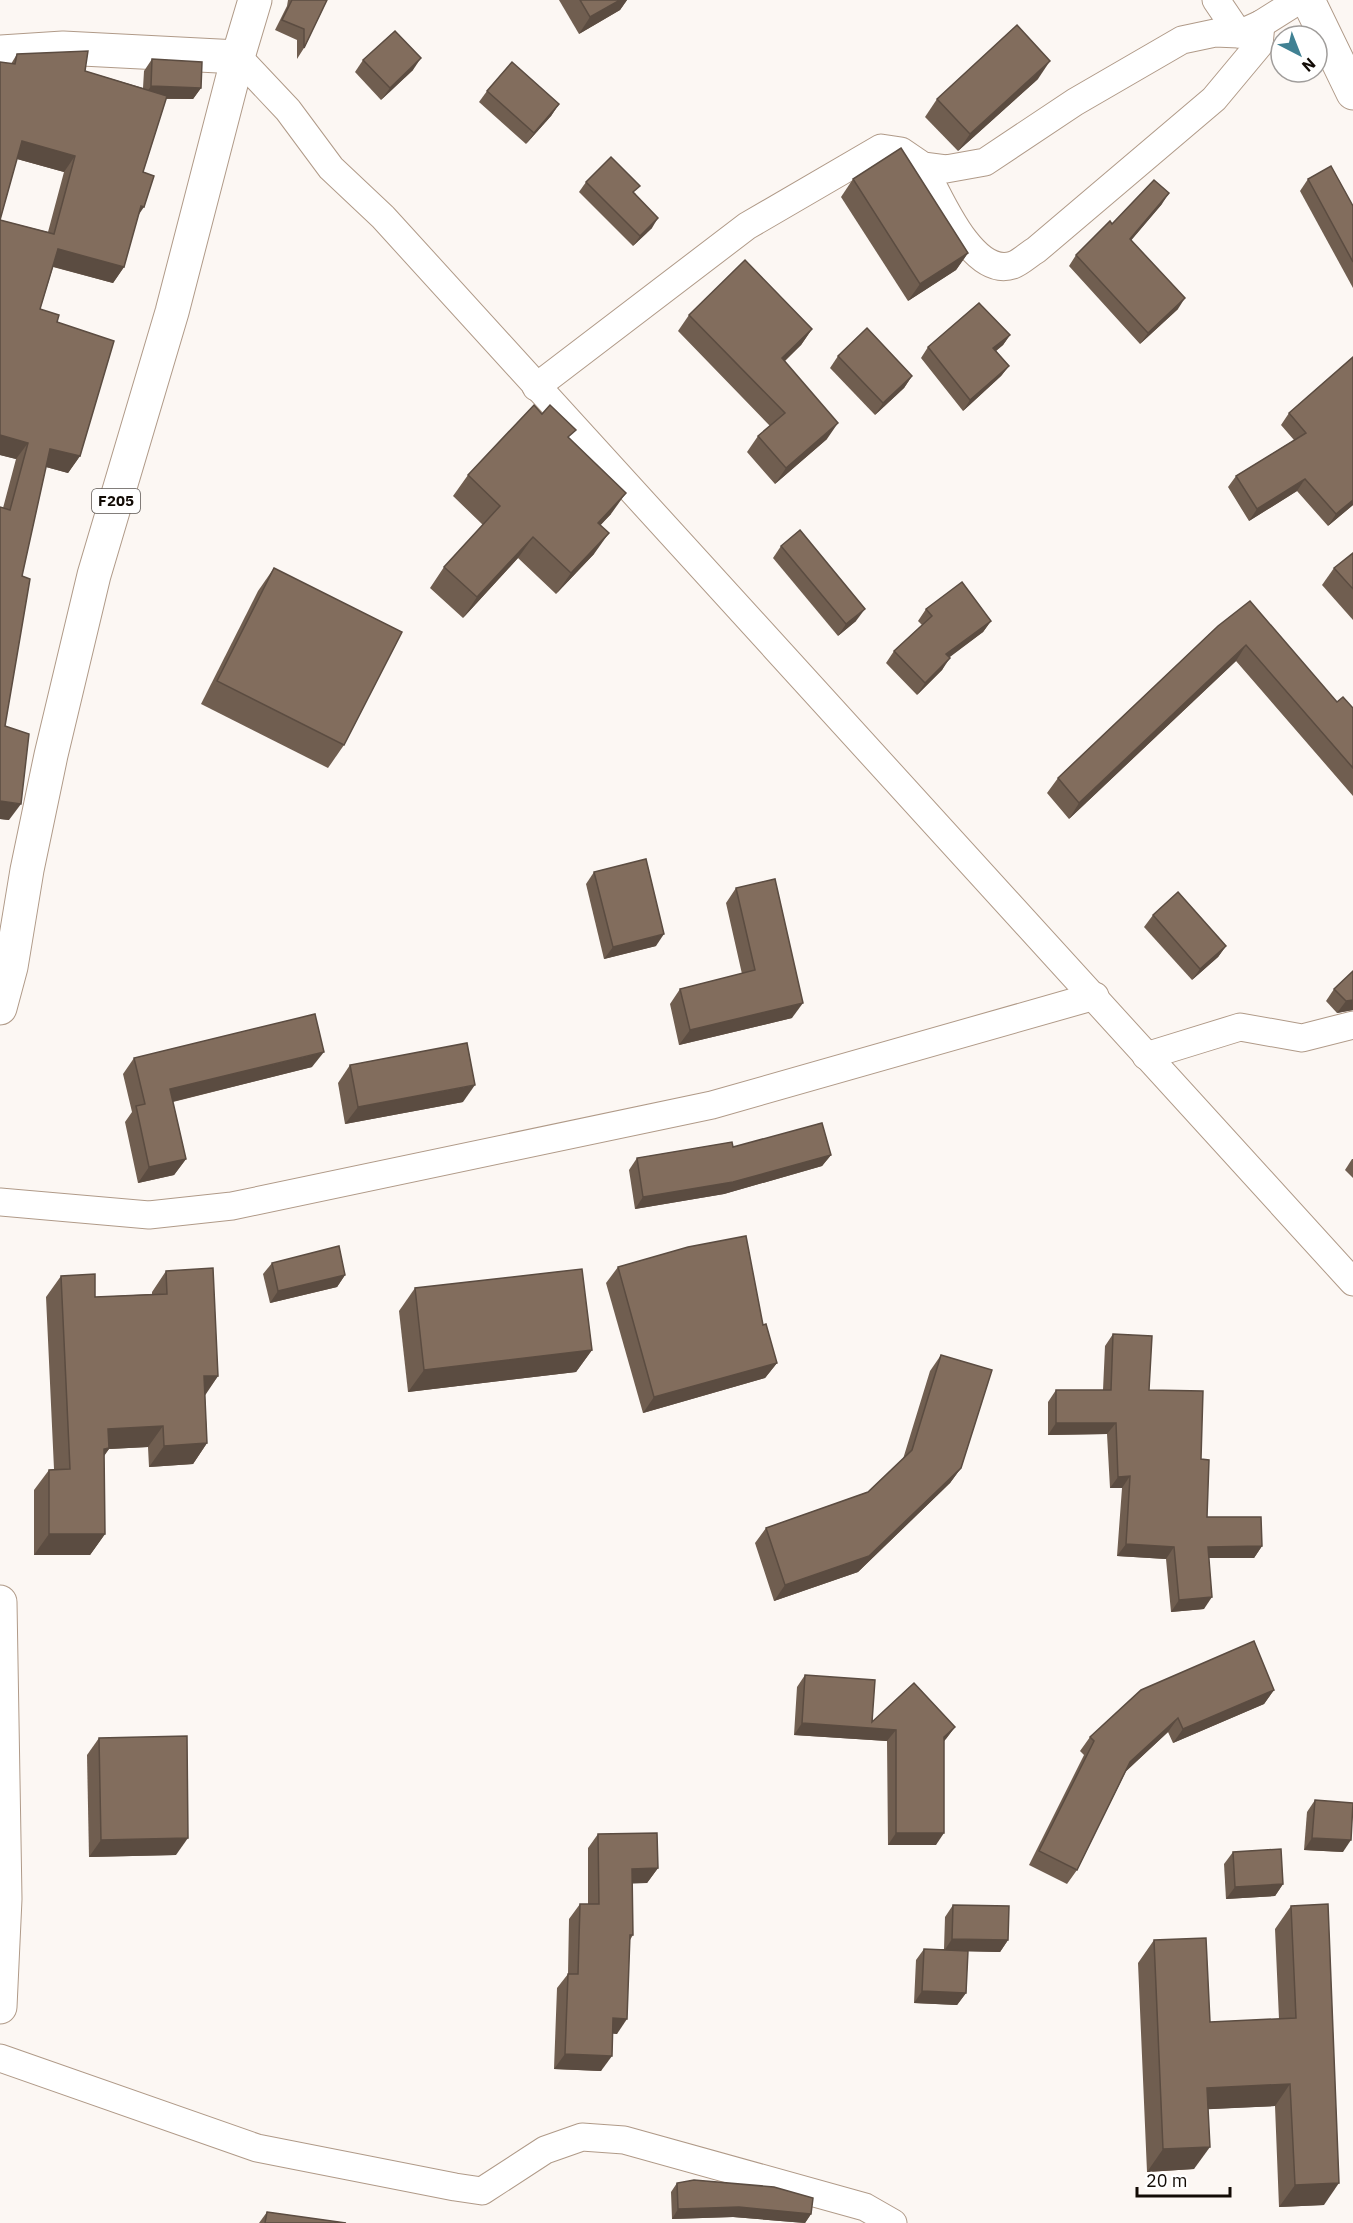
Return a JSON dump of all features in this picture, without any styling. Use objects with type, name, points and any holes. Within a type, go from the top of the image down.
[{"type":"main road","name":"F205","points":[[0,1008],[11,967],[27,870],[51,755],[94,574],[172,312],[237,57],[255,0]]},
{"type":"main road","points":[[1308,0],[1353,93]]},
{"type":"main road","points":[[0,52],[63,48],[237,57]]},
{"type":"main road","points":[[0,1602],[5,1899],[0,2007]]},
{"type":"street","points":[[536,387],[747,226],[881,148],[901,151],[923,166],[965,242],[983,261],[994,266],[1012,265],[1036,250],[1214,99],[1259,45],[1250,29],[1216,0]]},
{"type":"street","points":[[923,166],[946,169],[985,162],[1075,102],[1182,40],[1250,29],[1299,0]]},
{"type":"street","points":[[237,57],[288,110],[331,168],[383,217],[1095,996],[1146,1056],[1353,1282]]},
{"type":"street","points":[[0,1202],[149,1215],[232,1206],[712,1105],[1095,996]]},
{"type":"street","points":[[1146,1056],[1240,1027],[1302,1038],[1353,1025]]},
{"type":"street","points":[[0,2058],[257,2148],[455,2187],[482,2191],[545,2150],[582,2137],[614,2139],[865,2207],[893,2223]]},
{"type":"building","points":[[292,0],[327,0],[304,48],[304,29],[282,20]]},
{"type":"building","points":[[580,0],[620,0],[590,17]]},
{"type":"building","points":[[1017,25],[1050,61],[970,134],[937,99]]},
{"type":"building","points":[[395,31],[421,58],[390,88],[363,60]]},
{"type":"building","points":[[88,51],[85,71],[167,96],[143,172],[154,176],[144,207],[141,206],[124,267],[58,249],[40,309],[59,315],[57,322],[114,341],[80,456],[50,449],[22,576],[30,579],[5,726],[29,734],[21,804],[0,801],[0,507],[10,510],[28,443],[0,435],[0,220],[0,62],[15,64],[17,54]],"holes":[[[22,141],[75,156],[54,234],[0,220]]]},
{"type":"building","points":[[152,59],[202,62],[201,88],[151,86]]},
{"type":"building","points":[[512,62],[559,104],[534,133],[487,91]]},
{"type":"building","points":[[901,148],[968,253],[920,284],[853,179]]},
{"type":"building","points":[[611,157],[640,186],[633,192],[658,218],[640,236],[586,182]]},
{"type":"building","points":[[1331,166],[1353,206],[1353,262],[1308,179]]},
{"type":"building","points":[[1154,180],[1169,193],[1130,239],[1185,298],[1148,333],[1076,255],[1110,221],[1112,224]]},
{"type":"building","points":[[745,260],[812,329],[782,358],[838,423],[786,468],[758,436],[785,413],[689,315]]},
{"type":"building","points":[[979,303],[1010,335],[993,348],[1009,366],[970,400],[928,347]]},
{"type":"building","points":[[867,328],[912,376],[883,403],[838,356]]},
{"type":"building","points":[[1353,357],[1353,500],[1336,514],[1305,479],[1257,509],[1236,476],[1306,433],[1289,413]]},
{"type":"building","points":[[534,405],[542,414],[550,405],[576,430],[568,437],[626,493],[598,523],[609,533],[571,573],[533,537],[477,597],[444,567],[500,506],[468,475]]},
{"type":"building","points":[[800,530],[865,609],[846,624],[781,546]]},
{"type":"building","points":[[1353,553],[1353,589],[1334,568]]},
{"type":"building","points":[[274,568],[402,632],[344,745],[217,681]]},
{"type":"building","points":[[962,582],[991,621],[946,654],[950,658],[925,683],[894,651],[932,616],[926,609]]},
{"type":"building","points":[[1250,601],[1337,702],[1343,697],[1353,708],[1353,768],[1246,645],[1079,803],[1058,778],[1218,626]]},
{"type":"building","points":[[646,859],[664,934],[613,947],[594,872]]},
{"type":"building","points":[[775,879],[803,1003],[690,1030],[680,989],[755,970],[736,888]]},
{"type":"building","points":[[1178,892],[1226,946],[1200,969],[1153,915]]},
{"type":"building","points":[[1353,971],[1353,1000],[1346,1001],[1334,989]]},
{"type":"building","points":[[315,1014],[324,1052],[170,1089],[186,1159],[149,1167],[136,1106],[145,1104],[134,1058]]},
{"type":"building","points":[[467,1043],[475,1085],[358,1107],[350,1065]]},
{"type":"building","points":[[822,1123],[831,1155],[733,1182],[643,1197],[637,1158],[732,1142],[733,1147]]},
{"type":"building","points":[[746,1236],[763,1325],[766,1324],[777,1363],[654,1397],[618,1267],[688,1247]]},
{"type":"building","points":[[339,1246],[345,1275],[278,1291],[272,1263]]},
{"type":"building","points":[[213,1268],[218,1376],[204,1376],[207,1443],[164,1446],[163,1426],[108,1429],[109,1448],[104,1449],[105,1534],[49,1534],[49,1470],[70,1469],[61,1276],[95,1274],[95,1297],[167,1294],[166,1271]]},
{"type":"building","points":[[582,1269],[592,1350],[424,1370],[415,1288]]},
{"type":"building","points":[[1113,1334],[1152,1336],[1149,1390],[1203,1391],[1201,1459],[1209,1460],[1207,1517],[1261,1517],[1262,1546],[1208,1547],[1212,1597],[1179,1600],[1174,1547],[1126,1544],[1130,1476],[1118,1477],[1116,1423],[1056,1423],[1056,1390],[1111,1390]]},
{"type":"building","points":[[941,1355],[992,1370],[961,1468],[869,1556],[785,1585],[766,1528],[868,1492],[912,1450]]},
{"type":"building","points":[[1254,1641],[1274,1690],[1183,1729],[1178,1718],[1130,1762],[1077,1870],[1039,1851],[1094,1741],[1090,1737],[1141,1690]]},
{"type":"building","points":[[805,1675],[875,1680],[872,1722],[914,1683],[955,1727],[944,1737],[944,1833],[896,1833],[896,1730],[802,1723]]},
{"type":"building","points":[[187,1736],[188,1838],[101,1840],[99,1738]]},
{"type":"building","points":[[1315,1800],[1353,1803],[1351,1840],[1312,1838]]},
{"type":"building","points":[[657,1833],[658,1868],[632,1869],[633,1935],[630,1935],[627,2019],[613,2018],[612,2056],[565,2054],[568,1974],[578,1974],[580,1904],[599,1904],[598,1834]]},
{"type":"building","points":[[1281,1849],[1283,1884],[1235,1887],[1233,1852]]},
{"type":"building","points":[[1328,1904],[1339,2183],[1295,2185],[1290,2084],[1207,2088],[1210,2147],[1163,2149],[1154,1940],[1206,1938],[1210,2022],[1296,2018],[1291,1906]]},
{"type":"building","points":[[953,1905],[1009,1906],[1008,1940],[952,1939]]},
{"type":"building","points":[[924,1949],[968,1951],[966,1993],[922,1991]]},
{"type":"building","points":[[694,2180],[774,2187],[813,2198],[811,2214],[739,2207],[678,2209],[677,2183]]},
{"type":"building","points":[[267,2212],[346,2223],[265,2223]]}]
